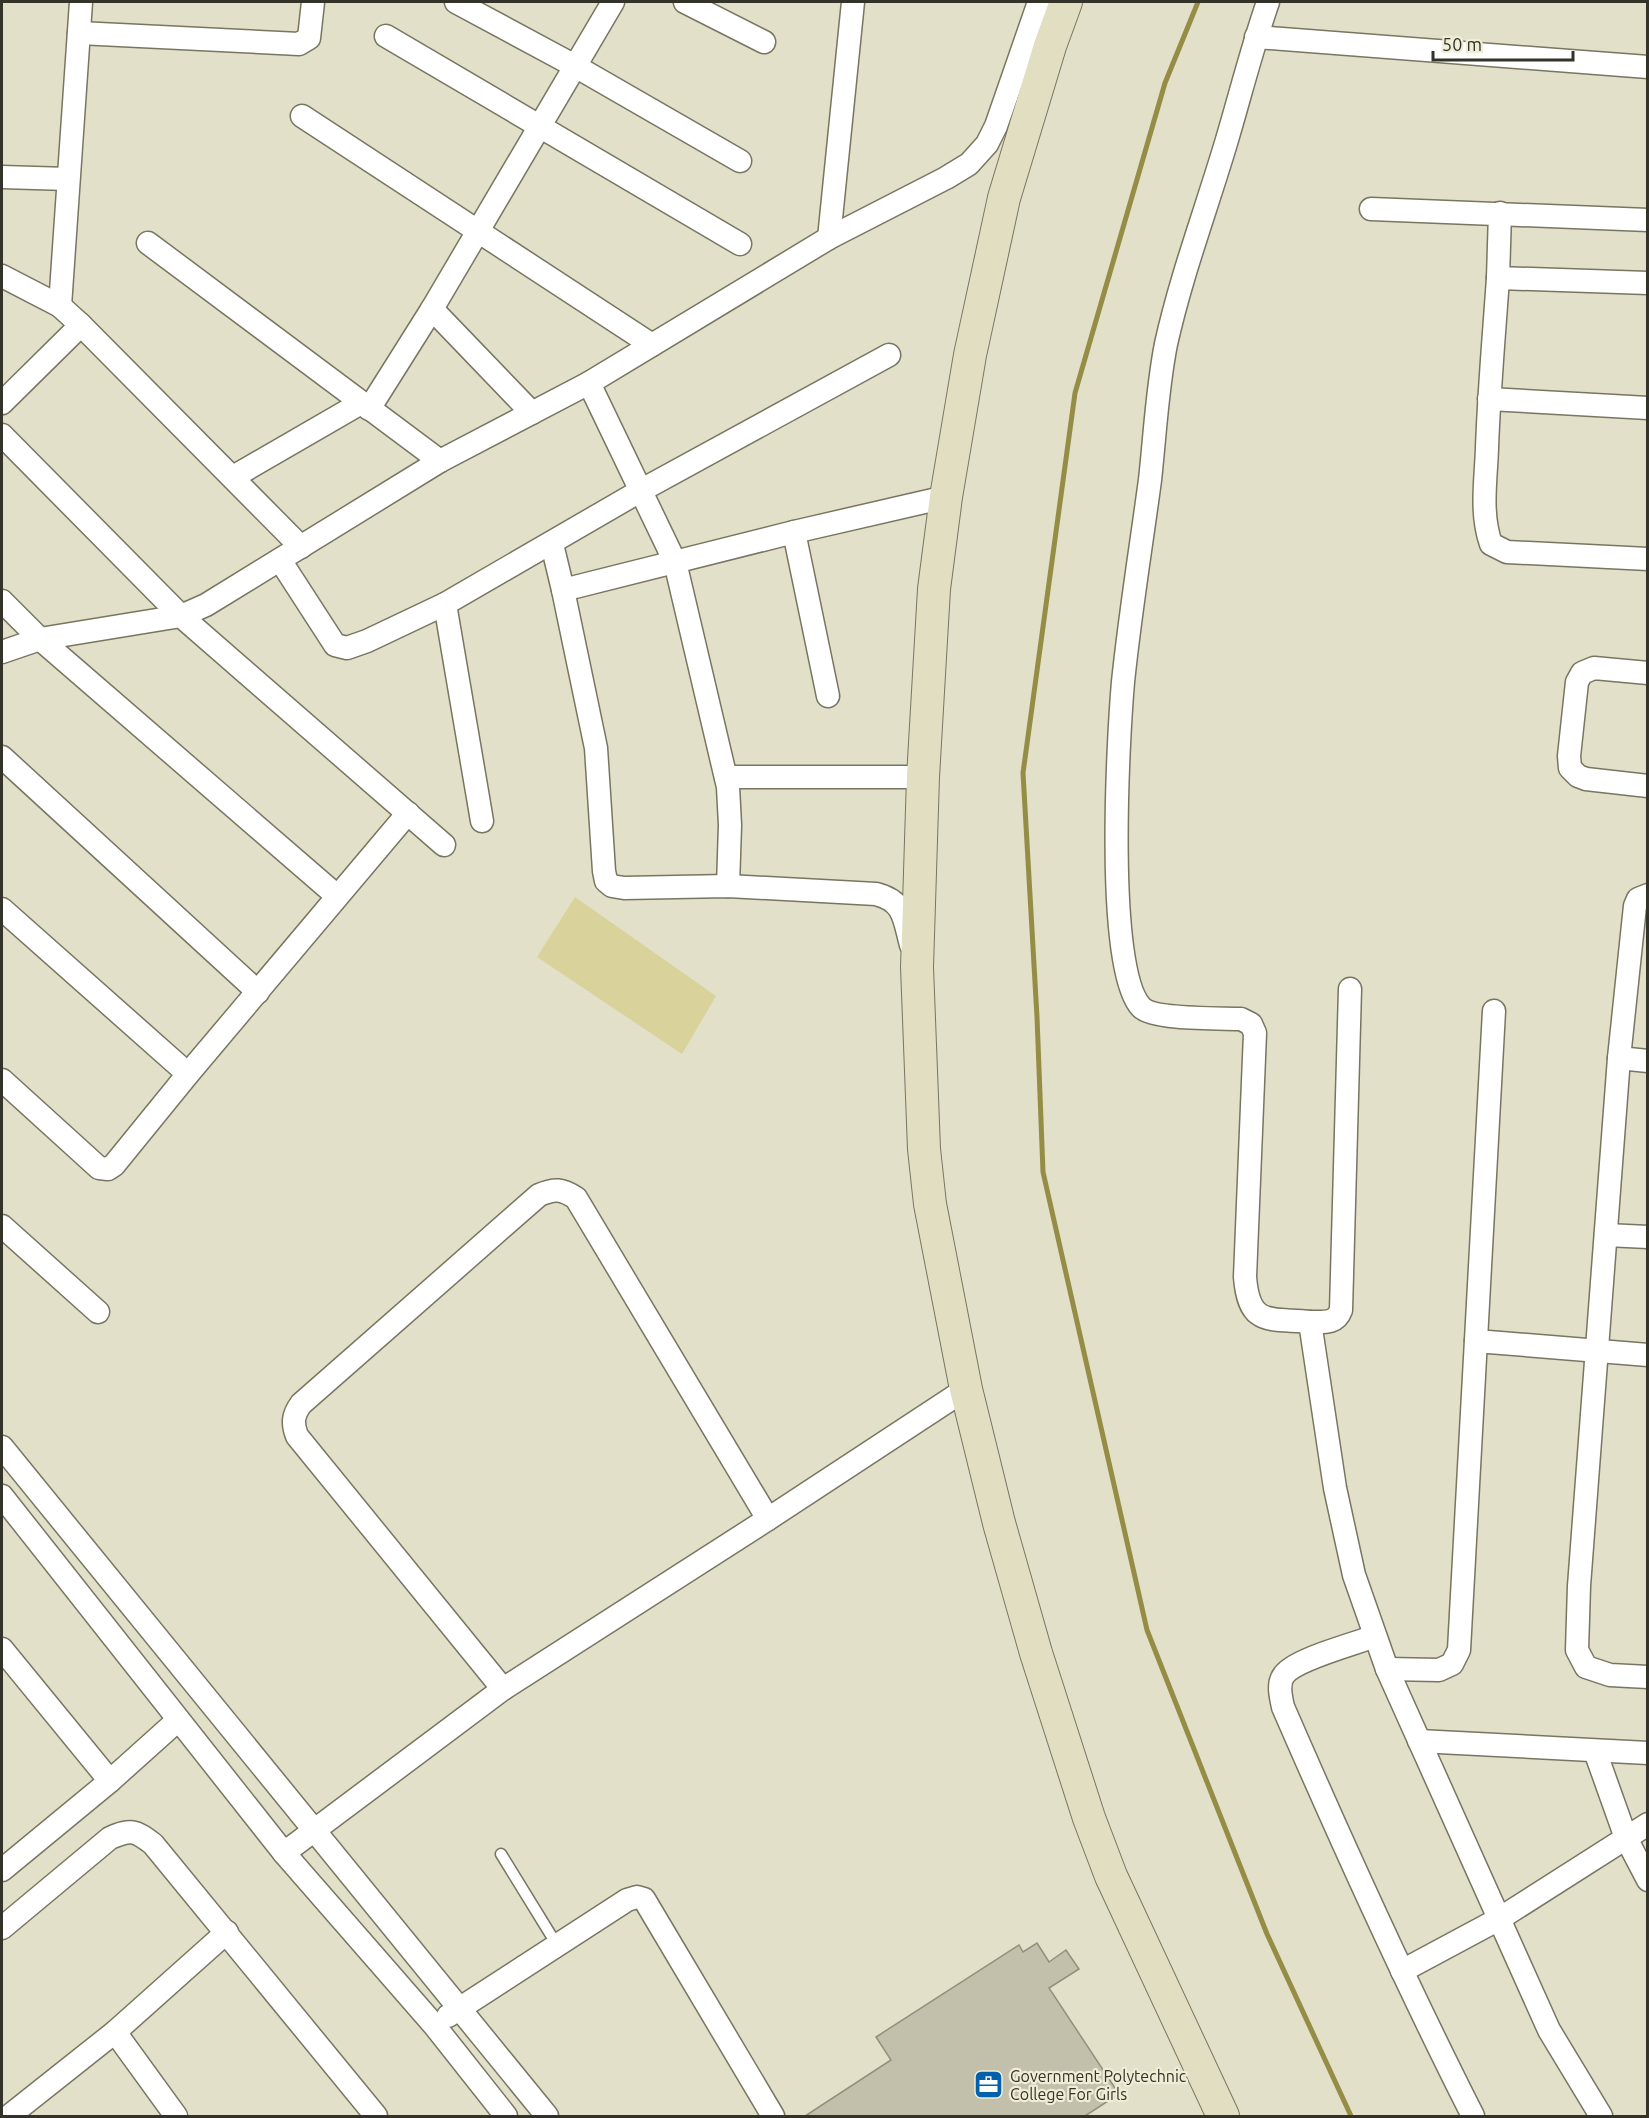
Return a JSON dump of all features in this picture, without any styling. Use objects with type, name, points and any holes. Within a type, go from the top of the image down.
[{"type":"street","points":[[60,306],[81,2]]},
{"type":"street","points":[[79,33],[299,44],[309,38],[313,2]]},
{"type":"street","points":[[456,2],[576,66],[740,161]]},
{"type":"street","points":[[232,477],[365,406],[432,309],[613,2]]},
{"type":"street","points":[[685,2],[764,42]]},
{"type":"street","points":[[829,238],[853,2]]},
{"type":"street","points":[[2,652],[40,639],[181,616],[206,605],[440,461],[589,383],[829,238],[969,164],[987,144],[996,126],[1039,2]]},
{"type":"street","points":[[1066,2],[1050,46],[1004,198],[970,355],[946,496],[934,589],[923,777],[917,967],[920,1091],[930,1204],[966,1389],[999,1523],[1036,1653],[1089,1818],[1111,1876],[1223,2116]]},
{"type":"street","points":[[1268,2],[1190,256],[1166,345],[1123,685],[1117,853],[1118,918],[1127,979],[1133,998],[1144,1011],[1161,1015],[1241,1019],[1251,1024],[1255,1033],[1245,1277],[1246,1296],[1252,1309],[1263,1318],[1310,1322],[1332,1321],[1338,1318],[1341,1310],[1350,989]]},
{"type":"street","points":[[386,36],[740,244]]},
{"type":"street","points":[[1256,37],[1647,67]]},
{"type":"street","points":[[302,116],[652,345]]},
{"type":"street","points":[[2,177],[68,179]]},
{"type":"street","points":[[1371,209],[1647,220]]},
{"type":"street","points":[[1500,213],[1484,507],[1486,529],[1491,544],[1508,552],[1647,560]]},
{"type":"street","points":[[148,243],[440,461]]},
{"type":"street","points":[[2,276],[60,306],[81,325],[301,547]]},
{"type":"street","points":[[1498,278],[1647,283]]},
{"type":"street","points":[[432,309],[532,413]]},
{"type":"street","points":[[2,403],[81,325]]},
{"type":"street","points":[[280,560],[335,645],[347,648],[367,641],[445,604],[640,491],[889,355]]},
{"type":"street","points":[[589,383],[675,562],[726,777],[730,805],[728,886]]},
{"type":"street","points":[[1489,399],[1647,408]]},
{"type":"street","points":[[2,435],[181,616],[444,845]]},
{"type":"street","points":[[563,590],[946,496]]},
{"type":"street","points":[[794,532],[828,696]]},
{"type":"street","points":[[552,544],[596,748],[606,881],[612,886],[624,888],[728,886],[876,894],[888,897],[897,904],[902,913],[917,967]]},
{"type":"street","points":[[2,601],[40,639],[337,896]]},
{"type":"street","points":[[445,604],[482,821]]},
{"type":"street","points":[[1647,673],[1594,668],[1582,673],[1576,682],[1569,756],[1570,768],[1578,776],[1600,782],[1647,786]]},
{"type":"street","points":[[2,757],[258,992]]},
{"type":"street","points":[[726,777],[923,777]]},
{"type":"street","points":[[2,1080],[90,1160],[104,1169],[114,1165],[408,813]]},
{"type":"street","points":[[1647,895],[1638,899],[1635,906],[1619,1058],[1579,1586],[1577,1650],[1586,1667],[1610,1675],[1647,1677]]},
{"type":"street","points":[[2,909],[188,1074]]},
{"type":"street","points":[[1387,1669],[1439,1670],[1452,1664],[1459,1650],[1494,1011]]},
{"type":"street","points":[[1619,1058],[1647,1060]]},
{"type":"street","points":[[503,1689],[297,1436],[293,1424],[295,1412],[301,1404],[539,1195],[553,1189],[564,1191],[576,1198],[768,1519]]},
{"type":"street","points":[[2,1226],[98,1312]]},
{"type":"street","points":[[1606,1235],[1647,1237]]},
{"type":"street","points":[[1310,1322],[1335,1488],[1354,1575],[1387,1669],[1549,2030],[1600,2116]]},
{"type":"street","points":[[1476,1341],[1647,1355]]},
{"type":"street","points":[[284,1853],[503,1689],[966,1389]]},
{"type":"street","points":[[2,1448],[547,2116]]},
{"type":"street","points":[[2,1496],[284,1853],[434,2025],[506,2116]]},
{"type":"street","points":[[1375,1636],[1292,1665],[1282,1676],[1280,1691],[1283,1707],[1346,1852],[1434,2040],[1473,2116]]},
{"type":"street","points":[[6,1664],[110,1781]]},
{"type":"street","points":[[2,1870],[110,1781],[178,1720]]},
{"type":"street","points":[[1419,1741],[1647,1753]]},
{"type":"street","points":[[1595,1751],[1626,1838],[1647,1880]]},
{"type":"street","points":[[1402,1971],[1499,1919],[1647,1824]]},
{"type":"street","points":[[2,1928],[110,1838],[125,1832],[139,1833],[153,1844],[227,1932],[376,2116]]},
{"type":"street","points":[[434,2025],[627,1900],[637,1897],[644,1899],[773,2116]]},
{"type":"street","points":[[9,2116],[115,2032],[227,1932]]},
{"type":"street","points":[[115,2032],[176,2116]]},
{"type":"lane","points":[[501,1854],[557,1945]]},
{"type":"shaded area","points":[[575,897],[716,996],[682,1054],[537,957]]},
{"type":"building","points":[[1037,1943],[1049,1962],[1066,1950],[1079,1969],[1049,1988],[1119,2094],[1085,2116],[805,2116],[891,2060],[876,2037],[1019,1945],[1023,1952]]},
{"type":"waterway","points":[[1198,2],[1165,83],[1075,393],[1023,773],[1043,1172],[1147,1630],[1267,1934],[1351,2116]]},
{"type":"place","name":"Government Polytechnic College For Girls","points":[[989,2085]]}]
